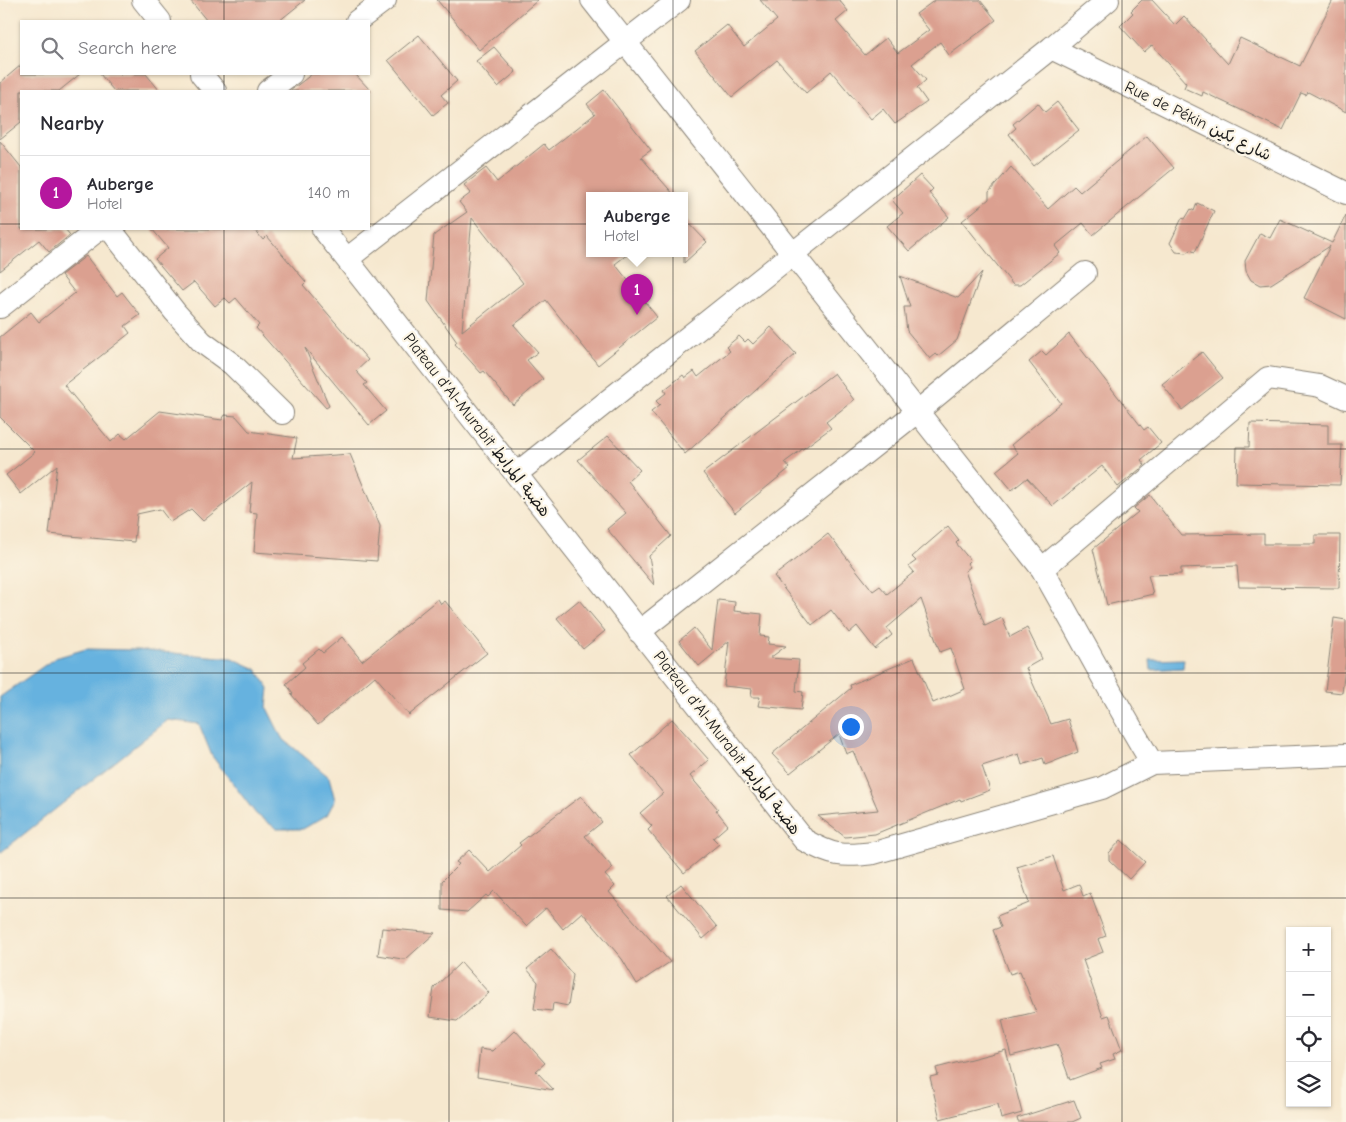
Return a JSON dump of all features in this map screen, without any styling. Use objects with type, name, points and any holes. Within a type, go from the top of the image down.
[{"type":"street","points":[[143,0],[159,20]]},
{"type":"street","points":[[359,20],[384,0]]},
{"type":"street","points":[[592,0],[1042,569],[1086,644],[1114,701],[1152,763]]},
{"type":"street","points":[[347,259],[679,0]]},
{"type":"street","points":[[516,474],[1051,48],[1108,0]]},
{"type":"street","name":"Rue de Pékin شارع بكين","points":[[1051,48],[1346,193]]},
{"type":"street","points":[[202,75],[214,90]]},
{"type":"street","points":[[269,90],[290,75]]},
{"type":"street","points":[[3,299],[98,230]]},
{"type":"street","points":[[111,230],[175,312],[202,342],[232,364],[282,413]]},
{"type":"street","name":"Plateau d'Al-Murabit هضبة المرابط","points":[[324,230],[804,840],[825,852],[848,856],[874,853],[1102,788],[1152,763],[1346,754]]},
{"type":"street","points":[[640,632],[918,411],[1085,273]]},
{"type":"street","points":[[1042,569],[1268,378],[1320,386],[1346,398]]},
{"type":"water","points":[[86,649],[137,650],[232,658],[256,669],[269,688],[267,708],[282,738],[329,777],[335,800],[327,815],[303,829],[277,829],[256,814],[212,756],[199,724],[168,720],[0,853],[0,697],[55,658]]},
{"type":"water","points":[[1184,659],[1183,668],[1151,670],[1150,660]]},
{"type":"building","points":[[190,0],[305,0],[280,20],[206,20]]},
{"type":"building","points":[[437,0],[538,0],[479,50]]},
{"type":"building","points":[[760,0],[839,0],[848,11],[836,21],[865,55],[886,38],[898,53],[929,30],[916,14],[935,0],[980,0],[996,20],[949,55],[940,42],[912,64],[926,80],[917,88],[927,102],[895,124],[883,109],[871,119],[831,71],[806,93],[777,60],[732,97],[695,51],[727,25],[744,47],[777,20]]},
{"type":"building","points":[[1142,0],[1152,0],[1175,25],[1184,16],[1228,64],[1240,38],[1300,66],[1333,0],[1346,0],[1346,112],[1308,92],[1306,95],[1301,93],[1283,130],[1203,92],[1202,96],[1184,88],[1186,83],[1152,45],[1144,52],[1120,26],[1133,13],[1131,11]]},
{"type":"building","points":[[419,35],[457,81],[441,95],[448,103],[433,115],[388,60]]},
{"type":"building","points":[[494,47],[516,72],[498,87],[476,61]]},
{"type":"building","points":[[20,66],[20,75],[79,75],[60,90],[20,90],[20,123],[0,139],[0,83]]},
{"type":"building","points":[[101,75],[147,75],[159,90],[113,90]]},
{"type":"building","points":[[311,75],[356,75],[371,91],[370,90],[291,90]]},
{"type":"building","points":[[604,90],[651,150],[641,157],[672,192],[586,192],[586,257],[624,257],[615,264],[657,317],[598,365],[546,300],[514,325],[538,352],[527,360],[543,379],[513,405],[484,371],[481,373],[455,344],[457,342],[428,301],[434,235],[467,212],[459,202],[471,193],[464,185],[486,168],[497,182],[544,144],[549,150],[595,114],[587,104]],"holes":[[[472,218],[523,283],[462,331]]]},
{"type":"building","points":[[1057,102],[1079,130],[1034,166],[1009,134],[1016,128],[1013,124],[1038,103],[1045,112]]},
{"type":"building","points":[[1147,136],[1174,168],[1093,235],[1083,223],[1055,246],[1060,253],[1020,285],[1013,285],[962,221],[989,199],[989,192],[1011,167],[1048,209],[1074,186],[1080,192]]},
{"type":"building","points":[[0,141],[20,166],[20,230],[66,230],[70,235],[49,252],[39,240],[0,271]]},
{"type":"building","points":[[920,175],[933,189],[929,193],[949,217],[909,251],[887,226],[903,213],[892,200]]},
{"type":"building","points":[[1197,203],[1214,211],[1195,252],[1190,250],[1186,253],[1176,252],[1170,243],[1182,218],[1185,219],[1191,209],[1194,211]]},
{"type":"building","points":[[1346,215],[1346,319],[1304,298],[1330,246],[1271,284],[1260,285],[1251,280],[1246,271],[1245,261],[1260,233],[1270,238],[1280,219],[1332,243]]},
{"type":"building","points":[[688,222],[707,242],[684,263],[684,257],[688,257]]},
{"type":"building","points":[[153,230],[255,230],[263,240],[267,236],[306,282],[303,285],[368,360],[356,371],[367,383],[364,385],[386,411],[369,425],[305,348],[329,406],[326,408],[256,328],[259,325],[236,298],[230,303],[225,298],[215,306],[194,282],[182,291],[155,259],[168,248]]},
{"type":"building","points":[[86,256],[117,296],[122,292],[140,315],[125,326],[130,333],[64,385],[111,442],[120,434],[126,439],[160,411],[222,420],[225,415],[236,416],[249,431],[297,438],[293,458],[350,454],[380,526],[377,561],[254,552],[257,513],[249,512],[252,482],[203,521],[191,509],[170,522],[160,509],[137,514],[134,542],[49,534],[57,465],[21,494],[6,475],[35,452],[0,417],[0,337],[31,312],[39,322],[75,293],[61,275]]},
{"type":"building","points":[[982,272],[957,340],[938,356],[936,354],[930,359],[907,331],[904,307],[910,307],[900,276],[958,298]]},
{"type":"building","points":[[771,327],[796,354],[685,454],[651,412],[660,405],[656,401],[666,393],[664,390],[683,375],[685,378],[694,371],[698,377],[730,351],[726,347],[739,336],[745,342],[748,339],[753,344]]},
{"type":"building","points":[[1069,334],[1144,430],[1148,427],[1161,443],[1141,460],[1145,465],[1118,487],[1102,466],[1053,506],[1027,478],[1012,490],[996,471],[1018,453],[1011,445],[1061,403],[1029,362],[1042,351],[1046,355]]},
{"type":"building","points":[[1202,352],[1223,378],[1182,410],[1162,384]]},
{"type":"building","points":[[834,373],[854,400],[826,422],[831,428],[785,462],[790,468],[735,513],[703,473]]},
{"type":"building","points":[[1250,423],[1328,425],[1328,445],[1342,445],[1340,485],[1236,483],[1237,447],[1249,447]]},
{"type":"building","points":[[608,436],[640,470],[628,481],[671,536],[649,556],[654,585],[607,529],[626,513],[578,460]]},
{"type":"building","points":[[1150,495],[1181,535],[1264,534],[1264,544],[1315,544],[1315,535],[1340,535],[1339,588],[1239,587],[1237,566],[1181,568],[1181,574],[1148,575],[1153,594],[1107,605],[1093,549],[1138,512],[1134,508]]},
{"type":"building","points":[[948,526],[959,540],[956,543],[970,560],[967,563],[970,567],[965,571],[985,626],[1002,618],[1010,637],[1027,628],[1042,659],[1026,668],[1051,724],[1068,719],[1078,752],[1045,765],[1043,758],[1022,765],[1019,754],[982,766],[990,790],[961,801],[960,799],[875,834],[845,837],[818,816],[878,810],[853,751],[846,754],[839,734],[790,773],[772,754],[851,688],[850,685],[914,658],[933,703],[965,689],[951,648],[940,652],[921,599],[887,628],[892,635],[875,649],[857,626],[849,633],[831,610],[812,625],[774,576],[828,534],[873,591],[880,586],[887,594],[914,572],[909,566],[916,561],[912,557]]},
{"type":"building","points":[[438,599],[441,604],[445,601],[487,653],[409,715],[375,676],[318,725],[291,694],[293,693],[286,684],[305,667],[302,663],[319,649],[323,653],[342,637],[362,661]]},
{"type":"building","points":[[579,600],[605,631],[583,649],[557,618]]},
{"type":"building","points":[[718,600],[735,602],[734,611],[762,614],[760,636],[769,637],[768,644],[786,646],[770,658],[799,660],[796,691],[803,692],[801,710],[758,706],[760,697],[751,697],[752,689],[724,686],[729,641],[699,666],[679,641],[694,628],[712,650]]},
{"type":"building","points":[[1334,618],[1346,620],[1346,659],[1342,693],[1325,691]]},
{"type":"building","points":[[672,719],[709,760],[690,776],[718,809],[716,810],[728,825],[713,838],[719,844],[684,873],[648,830],[652,826],[640,813],[663,793],[631,755]]},
{"type":"building","points":[[581,796],[602,822],[585,836],[613,868],[605,875],[615,886],[609,892],[670,962],[637,984],[622,959],[582,912],[563,929],[546,908],[526,926],[494,891],[488,897],[486,895],[467,912],[442,910],[442,881],[459,864],[456,862],[469,850],[490,872],[521,845],[519,843]]},
{"type":"building","points":[[1121,840],[1145,862],[1129,879],[1109,860],[1109,853]]},
{"type":"building","points":[[1053,856],[1064,890],[1079,884],[1083,896],[1090,893],[1106,936],[1098,939],[1103,952],[1083,960],[1103,1017],[1109,1015],[1122,1050],[1113,1054],[1115,1059],[1100,1064],[1102,1068],[1070,1080],[1057,1044],[1011,1056],[1002,1020],[1036,1012],[1020,971],[1010,974],[993,930],[1001,927],[997,916],[1029,903],[1017,867]]},
{"type":"building","points":[[681,884],[717,927],[703,939],[667,896]]},
{"type":"building","points":[[382,928],[435,933],[406,959],[402,959],[378,955]]},
{"type":"building","points":[[551,949],[573,975],[568,1006],[553,1003],[552,1011],[534,1009],[538,982],[527,969]]},
{"type":"building","points":[[461,962],[489,993],[457,1021],[430,1017],[434,988]]},
{"type":"building","points":[[515,1030],[545,1063],[536,1071],[554,1090],[477,1077],[480,1049],[493,1051]]},
{"type":"building","points":[[1006,1050],[1022,1113],[1001,1119],[998,1104],[940,1119],[930,1077],[938,1075],[936,1068]]},
{"type":"building","points":[[1074,1100],[1081,1118],[1072,1122],[1018,1122],[1017,1118]]},
{"type":"place","name":"Auberge","points":[[637,315]]}]
